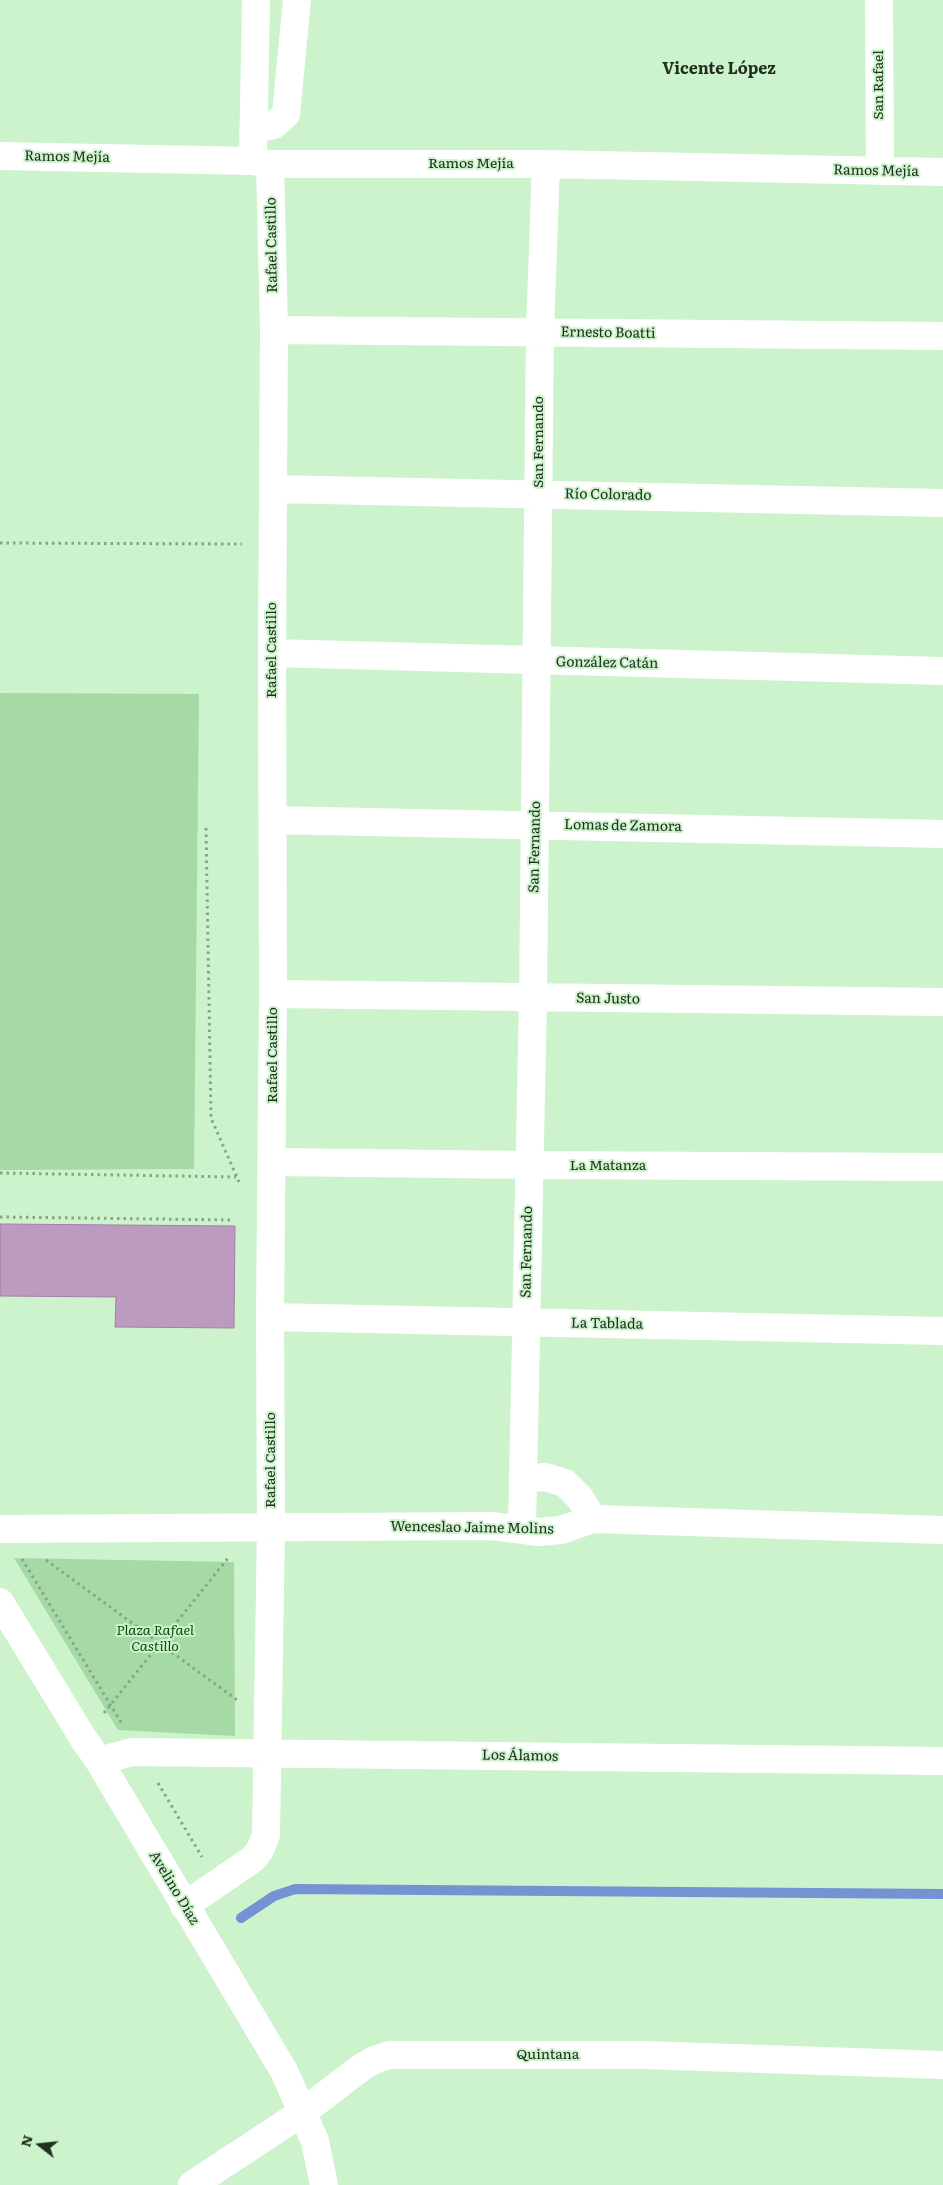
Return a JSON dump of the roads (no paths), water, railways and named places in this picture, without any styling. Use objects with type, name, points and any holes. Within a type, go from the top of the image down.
[{"type":"street","name":"Rafael Castillo","points":[[184,1906],[253,1859],[260,1850],[266,1835],[268,1722],[261,1527],[270,1317],[272,1192],[274,330],[261,163],[253,130],[256,0]]},
{"type":"street","points":[[253,130],[274,125],[286,114],[297,0]]},
{"type":"street","name":"San Rafael","points":[[879,0],[880,171]]},
{"type":"street","name":"Ramos Mejía","points":[[0,156],[261,163],[546,164],[943,172]]},
{"type":"street","name":"San Fernando","points":[[522,1529],[533,998],[540,332],[546,164]]},
{"type":"street","name":"Ernesto Boatti","points":[[274,330],[943,336]]},
{"type":"street","name":"Río Colorado","points":[[273,489],[943,503]]},
{"type":"street","name":"González Catán","points":[[272,653],[943,671]]},
{"type":"street","name":"Lomas de Zamora","points":[[273,820],[943,834]]},
{"type":"street","name":"San Justo","points":[[273,994],[943,1002]]},
{"type":"street","name":"La Matanza","points":[[272,1162],[529,1166],[943,1167]]},
{"type":"street","name":"La Tablada","points":[[270,1317],[943,1331]]},
{"type":"street","points":[[523,1479],[545,1476],[565,1483],[580,1498],[593,1519]]},
{"type":"street","name":"Wenceslao Jaime Molins","points":[[2,1529],[492,1526],[539,1532],[561,1530],[593,1519],[943,1530]]},
{"type":"street","name":"Avelino Díaz","points":[[0,1602],[284,2071],[303,2112],[330,2181]]},
{"type":"street","name":"Los Álamos","points":[[98,1761],[118,1754],[139,1752],[943,1761]]},
{"type":"street","name":"Quintana","points":[[192,2185],[303,2112],[362,2068],[389,2055],[642,2055],[943,2065]]},
{"type":"waterway","points":[[241,1918],[274,1896],[295,1889],[943,1894]]},
{"type":"district","name":"Vicente López","points":[[719,69]]},
{"type":"park label","name":"Plaza Rafael Castillo","points":[[155,1639]]}]
